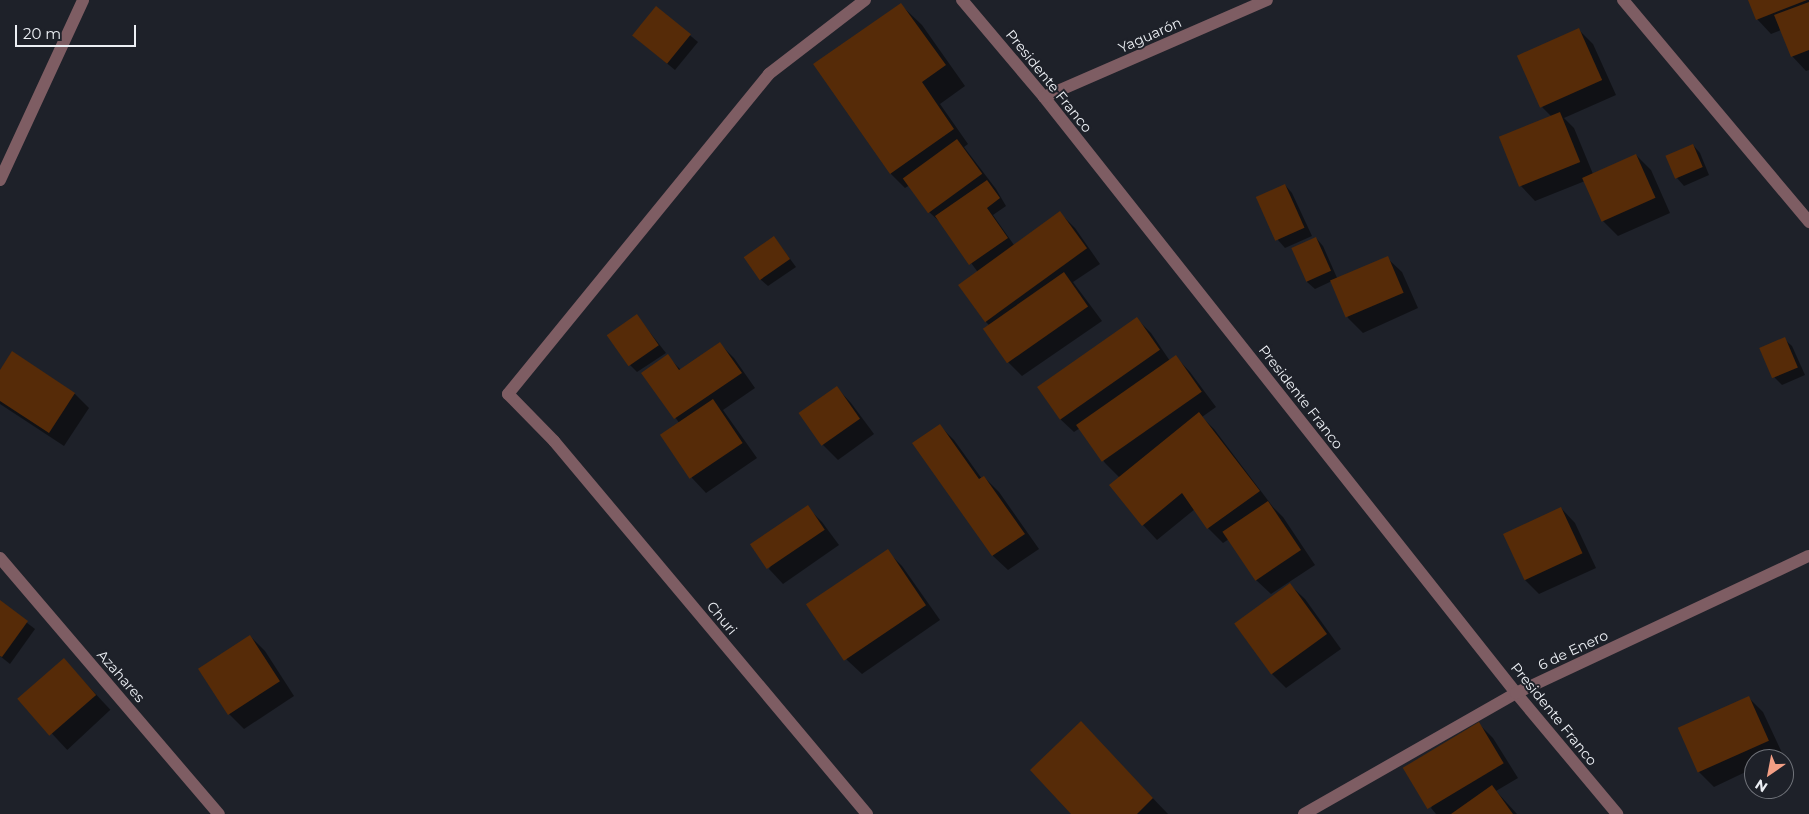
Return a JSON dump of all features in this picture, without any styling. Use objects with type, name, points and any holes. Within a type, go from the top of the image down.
[{"type":"street","points":[[0,180],[83,0]]},
{"type":"street","name":"Churi","points":[[865,0],[769,74],[508,394],[554,441],[867,814]]},
{"type":"street","name":"Presidente Franco","points":[[962,0],[1044,97],[1516,693],[1616,814]]},
{"type":"street","name":"Yaguarón","points":[[1044,97],[1267,0]]},
{"type":"street","points":[[1623,0],[1809,222]]},
{"type":"street","name":"6 de Enero","points":[[1304,814],[1516,693],[1809,556]]},
{"type":"street","name":"Azahares","points":[[0,558],[219,814]]},
{"type":"building","points":[[1748,0],[1807,0],[1756,20]]},
{"type":"building","points":[[1809,2],[1809,50],[1791,57],[1774,15]]},
{"type":"building","points":[[901,3],[946,65],[922,82],[954,129],[890,174],[813,64]]},
{"type":"building","points":[[656,6],[691,34],[667,64],[632,36]]},
{"type":"building","points":[[1579,28],[1602,80],[1540,108],[1517,56]]},
{"type":"building","points":[[1560,112],[1580,162],[1519,187],[1499,137]]},
{"type":"building","points":[[957,139],[982,174],[928,213],[903,178]]},
{"type":"building","points":[[1693,144],[1703,167],[1675,179],[1665,156]]},
{"type":"building","points":[[1636,154],[1656,198],[1602,222],[1582,178]]},
{"type":"building","points":[[987,180],[1000,198],[987,208],[1008,238],[969,265],[935,216]]},
{"type":"building","points":[[1285,184],[1305,228],[1275,241],[1256,197]]},
{"type":"building","points":[[1060,211],[1087,248],[985,322],[958,285]]},
{"type":"building","points":[[774,236],[790,259],[760,280],[744,257]]},
{"type":"building","points":[[1316,237],[1331,271],[1306,282],[1291,248]]},
{"type":"building","points":[[1388,256],[1404,293],[1346,317],[1330,281]]},
{"type":"building","points":[[1064,272],[1088,306],[1007,363],[983,329]]},
{"type":"building","points":[[637,314],[659,345],[628,366],[607,335]]},
{"type":"building","points":[[1137,317],[1160,350],[1060,420],[1037,387]]},
{"type":"building","points":[[1785,337],[1798,367],[1772,378],[1759,348]]},
{"type":"building","points":[[720,342],[742,373],[674,419],[641,373],[668,354],[679,370]]},
{"type":"building","points":[[12,351],[75,393],[49,433],[0,401],[0,370]]},
{"type":"building","points":[[1176,355],[1202,392],[1102,462],[1076,425]]},
{"type":"building","points":[[837,386],[860,419],[821,446],[798,413]]},
{"type":"building","points":[[713,399],[743,443],[690,479],[660,435]]},
{"type":"building","points":[[1199,412],[1260,491],[1207,529],[1182,493],[1142,526],[1109,485]]},
{"type":"building","points":[[940,424],[979,479],[984,476],[1025,534],[992,556],[912,443]]},
{"type":"building","points":[[1268,501],[1301,550],[1255,581],[1222,532]]},
{"type":"building","points":[[808,505],[825,530],[767,569],[750,544]]},
{"type":"building","points":[[1561,507],[1583,553],[1525,580],[1503,534]]},
{"type":"building","points":[[888,549],[926,605],[844,661],[806,604]]},
{"type":"building","points":[[1290,583],[1327,634],[1271,675],[1234,624]]},
{"type":"building","points":[[0,600],[28,621],[2,657],[0,656]]},
{"type":"building","points":[[250,635],[280,681],[228,715],[198,669]]},
{"type":"building","points":[[64,658],[96,695],[49,736],[17,699]]},
{"type":"building","points":[[1749,696],[1769,741],[1750,749],[1744,749],[1744,752],[1698,772],[1678,728]]},
{"type":"building","points":[[1081,721],[1153,798],[1137,814],[1071,814],[1030,770]]},
{"type":"building","points":[[1479,722],[1504,763],[1427,809],[1403,768]]},
{"type":"building","points":[[1492,785],[1513,814],[1451,814]]}]
